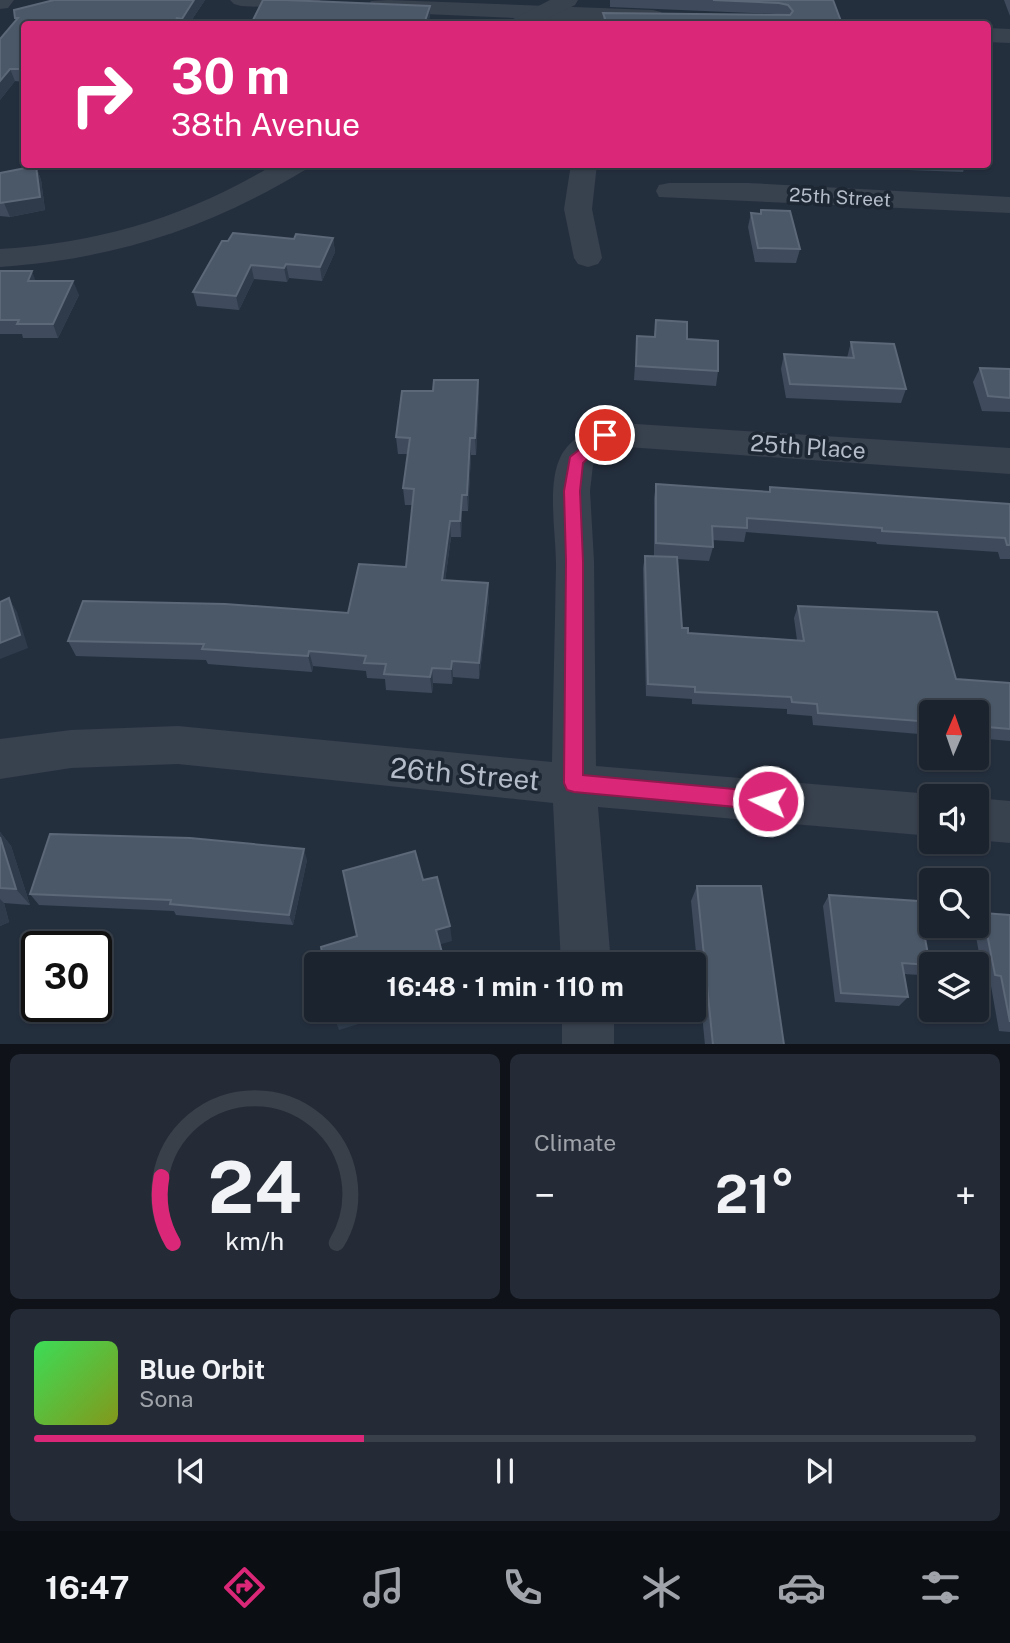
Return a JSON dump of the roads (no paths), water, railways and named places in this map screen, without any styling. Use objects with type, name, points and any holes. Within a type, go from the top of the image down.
[{"type":"street","points":[[241,0],[331,4]]},
{"type":"street","points":[[550,19],[566,0]]},
{"type":"street","points":[[358,5],[550,19],[678,19]]},
{"type":"street","points":[[991,35],[1010,36]]},
{"type":"street","points":[[0,258],[88,248],[158,231],[220,208],[288,168]]},
{"type":"street","points":[[583,168],[578,209],[588,258]]},
{"type":"street","name":"25th Street","points":[[669,191],[748,191],[1010,205]]},
{"type":"street","name":"25th Place","points":[[574,783],[575,561],[572,491],[576,460],[605,435],[1010,461]]},
{"type":"street","name":"26th Street","points":[[0,759],[71,749],[178,745],[488,777],[919,814]]},
{"type":"street","points":[[574,783],[585,952]]},
{"type":"street","points":[[989,820],[1010,822]]},
{"type":"street","points":[[588,1022],[589,1044]]}]
